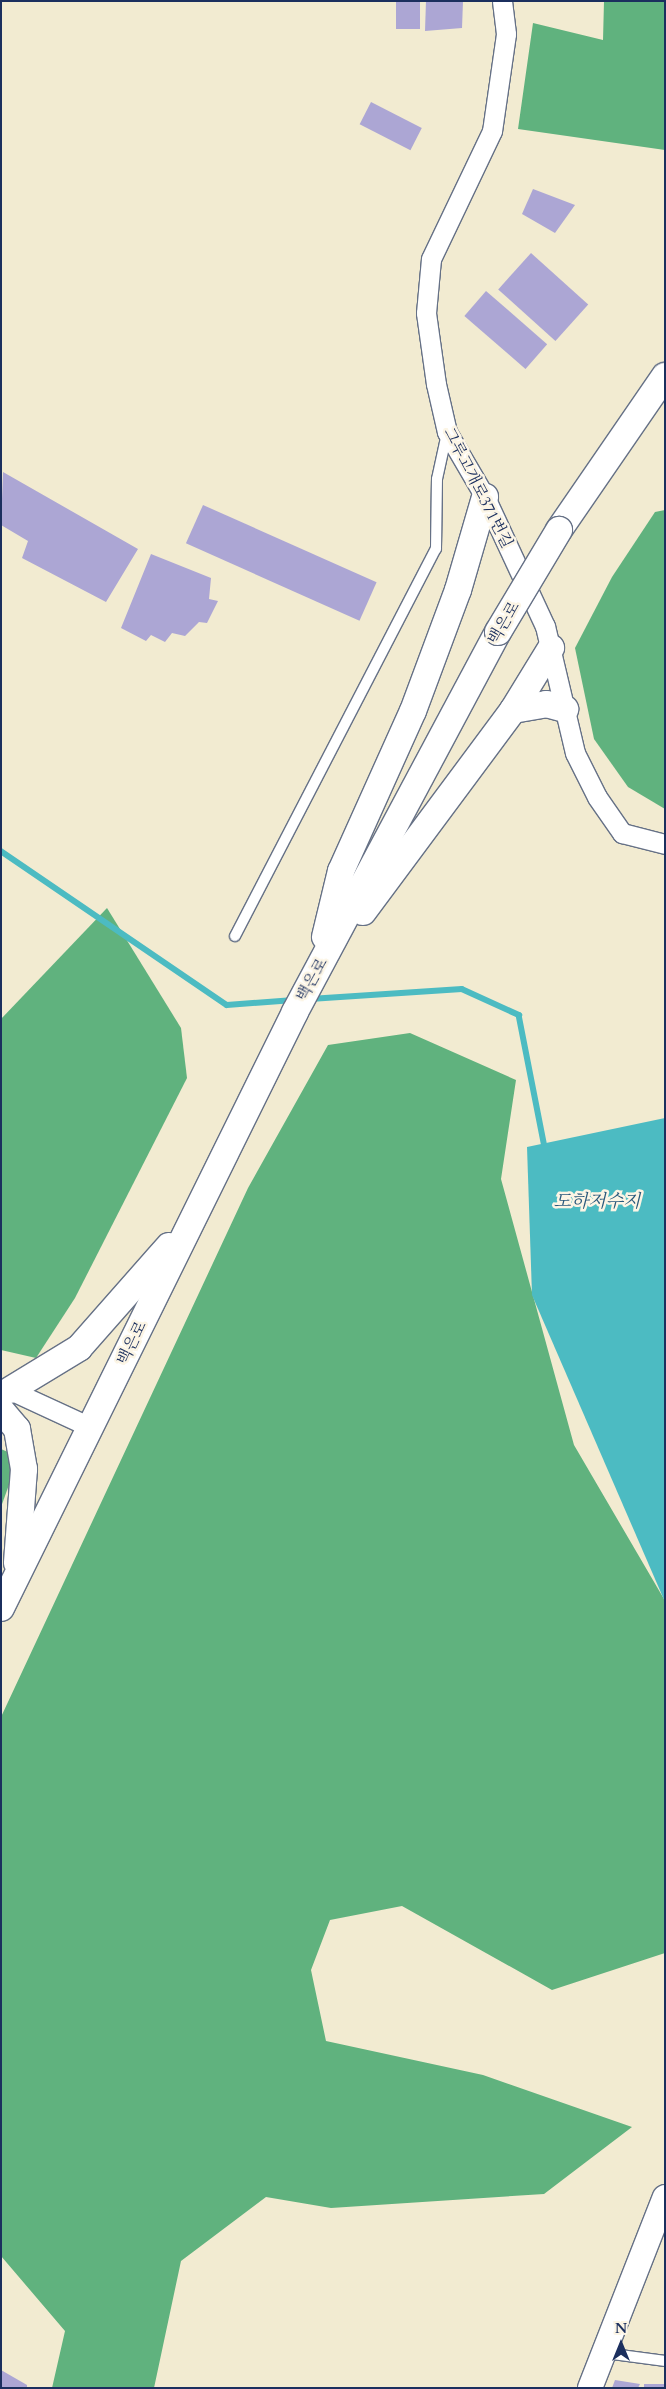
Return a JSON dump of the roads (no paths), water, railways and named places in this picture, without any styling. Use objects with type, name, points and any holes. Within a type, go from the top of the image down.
[{"type":"main road","name":"백은로","points":[[1,1608],[295,1012],[498,632],[559,530],[665,376]]},
{"type":"main road","points":[[313,979],[340,871],[413,711],[458,590],[485,497]]},
{"type":"main road","points":[[313,979],[513,710],[551,648]]},
{"type":"main road","points":[[513,710],[546,704],[565,709]]},
{"type":"main road","points":[[16,1578],[24,1469],[17,1429],[3,1395],[78,1348],[192,1222]]},
{"type":"street","name":"그루고개로371번길","points":[[502,1],[506,34],[492,131],[431,258],[426,313],[447,432],[485,497],[545,626],[575,753],[597,797],[622,833],[665,844]]},
{"type":"street","points":[[3,1395],[90,1427]]},
{"type":"street","points":[[590,2388],[665,2197]]},
{"type":"lane","points":[[235,936],[436,549],[437,479],[447,432]]},
{"type":"lane","points":[[605,2353],[665,2361]]},
{"type":"water","name":"도하저수지","points":[[665,1118],[665,1602],[532,1295],[527,1147]]},
{"type":"waterway","points":[[1,851],[227,1005],[294,1000]]},
{"type":"waterway","points":[[310,999],[462,989],[519,1015],[544,1143]]}]
